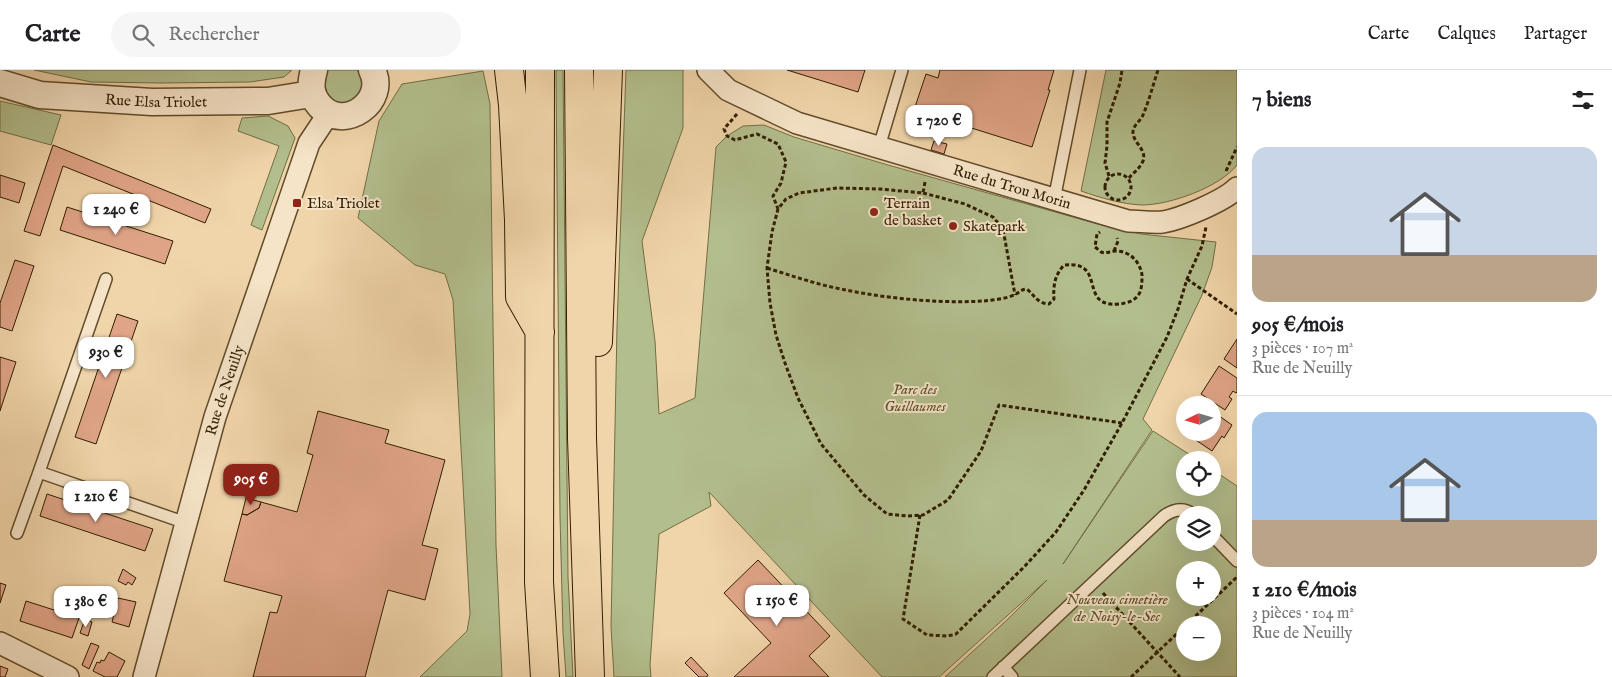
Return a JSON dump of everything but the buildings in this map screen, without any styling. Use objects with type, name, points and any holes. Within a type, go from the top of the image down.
[{"type":"highway","points":[[510,70],[519,220],[520,297],[540,334]]},
{"type":"highway","points":[[540,70],[539,582],[546,677]]},
{"type":"highway","points":[[579,70],[582,438],[590,677]]},
{"type":"highway","points":[[582,438],[596,400],[608,70]]},
{"type":"street","points":[[313,82],[315,101],[329,113],[348,116],[359,112],[367,106],[373,96],[375,86],[372,70]]},
{"type":"street","name":"Rue du Trou Morin","points":[[708,70],[728,90],[797,123],[1128,221],[1164,222],[1200,210],[1232,193],[1237,188]]},
{"type":"street","name":"Rue Elsa Triolet","points":[[0,83],[40,95],[152,102],[268,101],[313,82]]},
{"type":"street","name":"Rue de Neuilly","points":[[144,677],[215,417],[309,143],[329,113]]},
{"type":"street","points":[[0,643],[68,677]]},
{"type":"lane","points":[[879,147],[902,70]]},
{"type":"lane","points":[[1054,200],[1080,70]]},
{"type":"lane","points":[[17,532],[40,472],[106,279]]},
{"type":"lane","points":[[40,472],[186,523]]},
{"type":"lane","points":[[993,677],[1164,516],[1176,510]]},
{"type":"lane","points":[[1221,544],[1237,561]]},
{"type":"lane","points":[[1003,667],[1012,677]]},
{"type":"path","points":[[1109,176],[1105,163],[1107,122],[1120,83],[1122,70]]},
{"type":"path","points":[[1129,178],[1144,161],[1143,150],[1133,136],[1133,130],[1142,116],[1158,70]]},
{"type":"path","points":[[724,129],[727,136],[735,140],[756,134],[778,144],[786,162],[781,183],[773,196],[778,210]]},
{"type":"path","points":[[923,194],[928,161]]},
{"type":"path","points":[[1116,173],[1123,174],[1129,178],[1132,184],[1131,191],[1127,197],[1121,200],[1114,200],[1108,195],[1105,189],[1105,182],[1109,176],[1116,173]]},
{"type":"path","points":[[1015,295],[1003,229],[993,217],[965,204],[923,194],[880,189],[837,188],[799,193],[786,199],[778,210],[772,232],[767,268],[770,303],[782,354],[798,398],[821,444],[864,495],[887,514],[923,515],[948,500],[981,451],[999,405],[1122,423]]},
{"type":"path","points":[[920,515],[903,619],[926,635],[948,636],[956,634],[1025,566],[1056,532],[1084,490],[1167,337],[1187,279],[1202,246],[1210,204]]},
{"type":"path","points":[[767,268],[822,285],[896,298],[984,301],[1015,295],[1023,289],[1027,289],[1036,300],[1043,304],[1049,304],[1054,299],[1054,285],[1057,273],[1064,265],[1075,264],[1084,266],[1088,272],[1094,292],[1101,300],[1113,304],[1125,303],[1134,300],[1139,293],[1142,280],[1137,262],[1132,256],[1114,251],[1101,252],[1095,247],[1097,234],[1101,230],[1110,230],[1113,216]]},
{"type":"path","points":[[1187,279],[1237,314]]},
{"type":"path","points":[[1195,616],[1237,577]]},
{"type":"path","points":[[1093,581],[1180,677]]},
{"type":"path","points":[[1131,677],[1176,634]]},
{"type":"green space","points":[[34,70],[292,70],[284,77],[250,82],[163,83],[91,82]]},
{"type":"green space","points":[[328,70],[357,70],[362,82],[360,94],[351,102],[338,104],[325,95],[323,79]]},
{"type":"green space","points":[[556,70],[563,70],[568,577],[573,677],[566,677],[563,633],[560,516]]},
{"type":"green space","name":"Parc des Guillaumes","points":[[626,70],[683,70],[683,128],[642,241],[655,341],[659,414],[695,398],[716,147],[727,136],[743,126],[764,125],[794,137],[888,165],[1098,224],[1141,234],[1216,242],[1212,267],[1202,295],[1143,419],[1152,430],[1063,564],[1153,431],[1184,451],[1176,451],[1176,496],[1221,496],[1221,475],[1237,486],[1237,677],[945,677],[1047,580],[939,677],[882,677],[709,492],[711,506],[659,534],[650,665],[651,677],[614,677],[611,627],[617,327]]},
{"type":"green space","points":[[1106,70],[1237,70],[1237,165],[1219,181],[1194,193],[1166,202],[1142,205],[1126,203],[1081,191]]},
{"type":"green space","points":[[483,71],[490,104],[496,545],[502,677],[420,677],[467,631],[470,614],[453,300],[445,274],[415,265],[358,218],[379,121],[402,84]]},
{"type":"green space","points":[[0,101],[61,115],[51,145],[0,131]]},
{"type":"green space","points":[[268,116],[288,126],[295,138],[262,230],[251,225],[279,146],[238,131],[242,118]]},
{"type":"place","name":"Elsa Triolet","points":[[297,203]]},
{"type":"place","name":"Terrain de basket","points":[[874,212]]},
{"type":"place","name":"Skatepark","points":[[953,226]]},
{"type":"park label","name":"Nouveau cimetière de Noisy-le-Sec","points":[[1117,608]]}]
